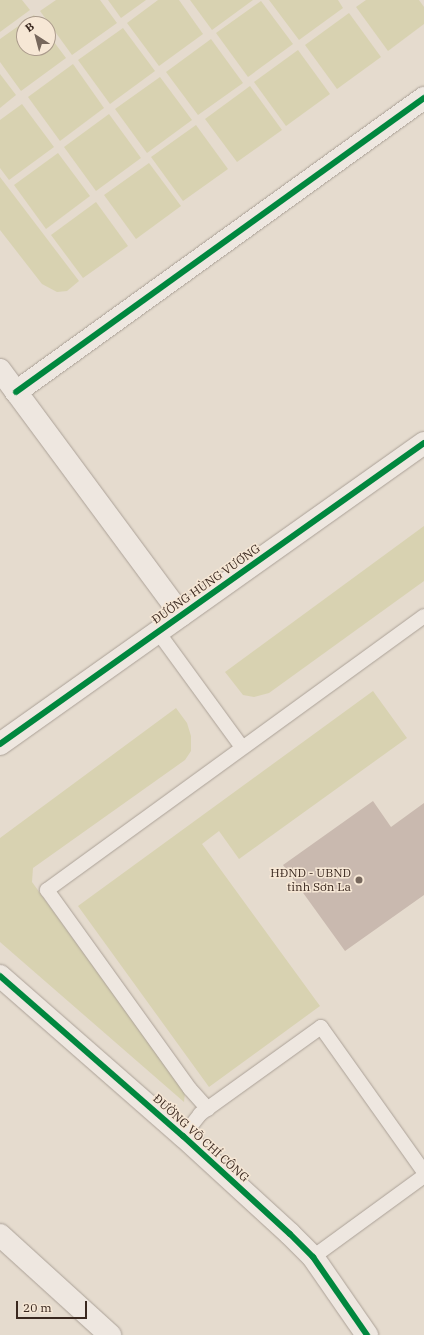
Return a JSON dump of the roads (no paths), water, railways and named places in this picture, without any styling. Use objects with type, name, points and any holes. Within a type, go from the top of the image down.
[{"type":"street","points":[[16,392],[424,98]]},
{"type":"street","points":[[0,370],[181,615]]},
{"type":"street","name":"ĐƯỜNG HÙNG VƯƠNG","points":[[0,744],[424,443]]},
{"type":"street","name":"ĐƯỜNG VÕ CHÍ CÔNG","points":[[0,976],[183,1136],[313,1257],[367,1335]]},
{"type":"street","points":[[0,1235],[110,1335]]},
{"type":"lane","points":[[208,1109],[190,1089],[47,890],[241,746],[424,616]]},
{"type":"lane","points":[[158,632],[241,746]]},
{"type":"lane","points":[[183,1136],[200,1114],[321,1028],[424,1172]]},
{"type":"lane","points":[[313,1257],[424,1176]]},
{"type":"place","name":"HĐND - UBND tỉnh Sơn La","points":[[359,880]]}]
